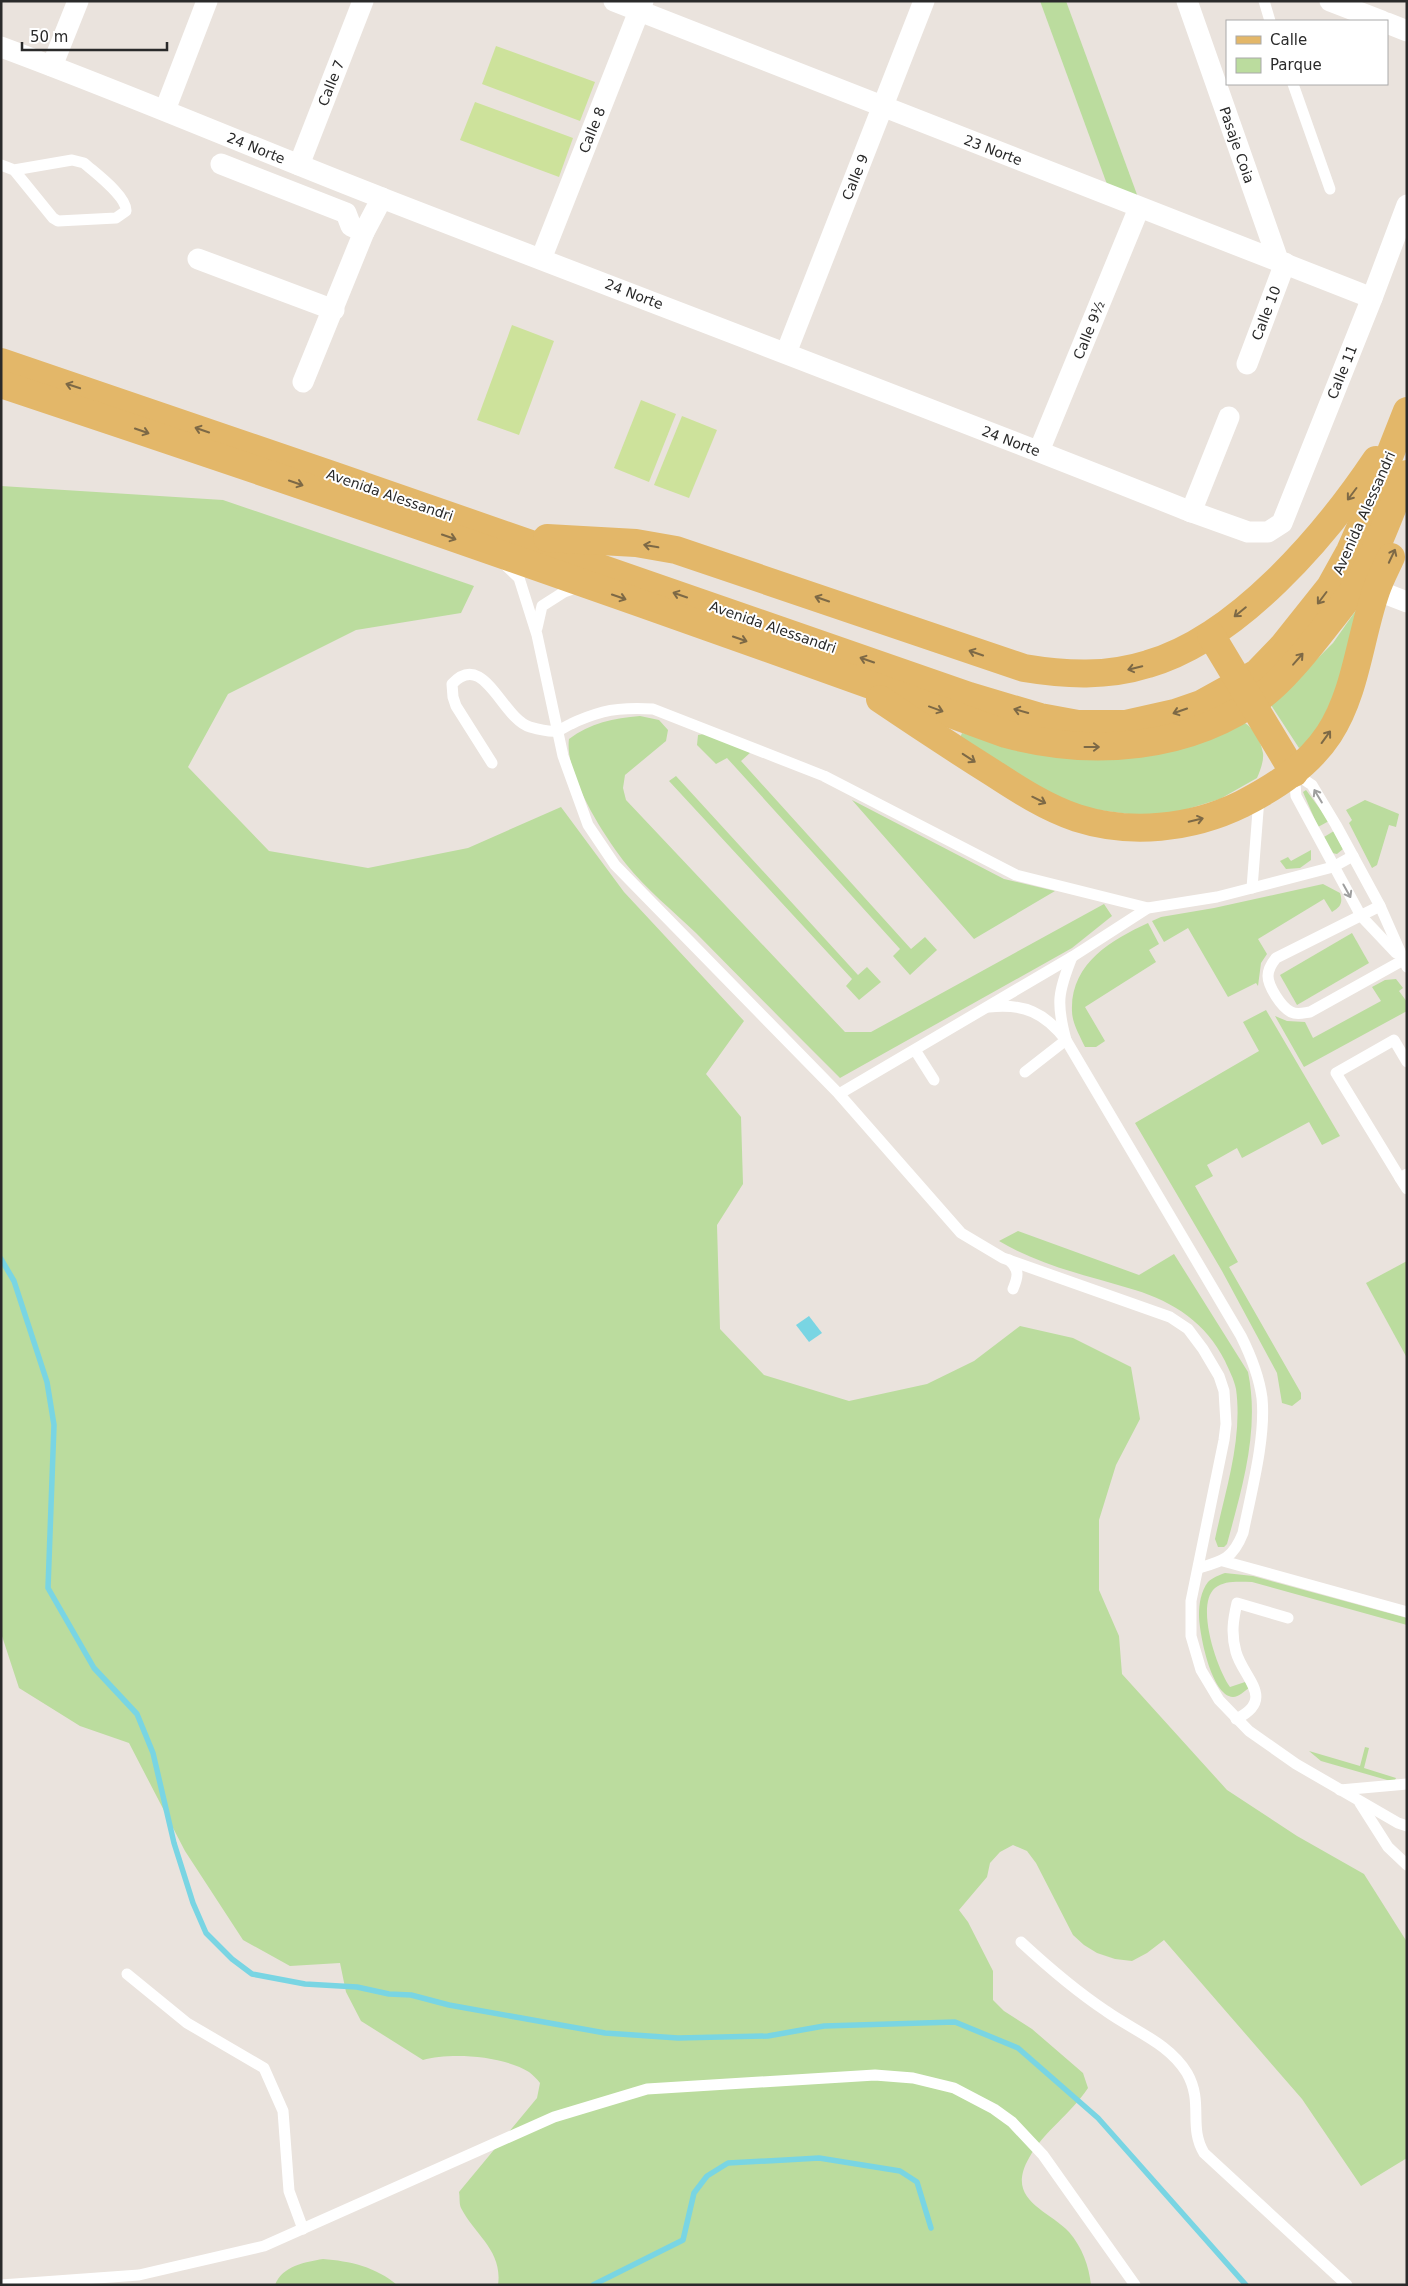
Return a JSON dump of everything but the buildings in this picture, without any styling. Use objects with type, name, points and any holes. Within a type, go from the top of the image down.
[{"type":"main road","name":"Avenida Alessandri","points":[[1,362],[498,543],[585,585],[841,674],[1006,734],[1034,742],[1063,746],[1092,748],[1149,743],[1177,736],[1261,684],[1316,639],[1360,579],[1407,474]]},
{"type":"main road","name":"Avenida Alessandri","points":[[1,384],[286,479],[498,543],[969,696],[1040,717],[1078,724],[1126,724],[1176,713],[1201,704],[1227,704]]},
{"type":"main road","name":"Avenida Alessandri","points":[[1261,684],[1330,587],[1350,551],[1407,410]]},
{"type":"main road","points":[[498,543],[579,541],[636,543],[676,550],[999,661],[1050,673],[1093,674],[1133,668],[1170,657],[1211,635],[1246,608],[1310,546],[1363,479],[1407,410]]},
{"type":"main road","points":[[841,674],[1019,789],[1075,818],[1117,827],[1159,826],[1211,817],[1260,795],[1294,773],[1309,759],[1329,734],[1342,709],[1376,590],[1407,522]]},
{"type":"main road","points":[[1211,635],[1294,773]]},
{"type":"street","points":[[52,66],[78,1]]},
{"type":"street","points":[[165,110],[207,1]]},
{"type":"street","name":"Calle 7","points":[[299,166],[364,1]]},
{"type":"street","name":"23 Norte","points":[[614,1],[641,6],[883,106],[1372,298]]},
{"type":"street","name":"Calle 9","points":[[786,352],[924,1]]},
{"type":"street","name":"Pasaje Coia","points":[[1186,1],[1281,261]]},
{"type":"street","points":[[1330,1],[1379,20]]},
{"type":"street","name":"Calle 8","points":[[541,258],[641,6]]},
{"type":"street","points":[[1388,23],[1407,31]]},
{"type":"street","name":"24 Norte","points":[[1,47],[165,110],[299,166],[786,352],[1191,512],[1248,532],[1268,532]]},
{"type":"street","points":[[221,164],[346,214],[351,226],[364,232]]},
{"type":"street","points":[[303,382],[334,310],[364,232],[382,198]]},
{"type":"street","name":"Calle 11","points":[[1268,532],[1282,523],[1407,205]]},
{"type":"street","name":"Calle 9½","points":[[1039,451],[1139,208]]},
{"type":"street","points":[[198,259],[334,310]]},
{"type":"street","name":"Calle 10","points":[[1246,364],[1281,261]]},
{"type":"street","points":[[1191,512],[1230,417]]},
{"type":"street","points":[[1376,590],[1407,602]]},
{"type":"lane","points":[[1264,1],[1270,20]]},
{"type":"lane","points":[[1292,85],[1330,189]]},
{"type":"lane","points":[[1,165],[14,170],[53,218],[58,221],[116,218],[126,211],[126,206],[121,197],[84,163],[78,160],[14,170]]},
{"type":"lane","points":[[498,543],[518,578],[537,635],[562,756],[588,825],[615,865],[839,1094],[960,1233],[1009,1260],[1170,1317],[1188,1329],[1203,1350],[1219,1376],[1224,1391],[1226,1424],[1191,1601],[1190,1628],[1195,1654],[1208,1686],[1236,1719],[1276,1750],[1359,1802],[1398,1824],[1407,1826]]},
{"type":"lane","points":[[537,635],[538,619],[542,606],[564,592],[585,585]]},
{"type":"lane","points":[[492,763],[453,697],[452,684],[465,675],[481,677],[489,683],[504,705],[518,720],[529,727],[557,731],[604,712],[624,709],[653,709],[824,776],[1016,874],[1148,908],[1217,897],[1333,868],[1353,856]]},
{"type":"lane","points":[[1294,773],[1312,785],[1380,906],[1405,961]]},
{"type":"lane","points":[[1294,773],[1296,796],[1360,916],[1405,961]]},
{"type":"lane","points":[[1252,888],[1260,795]]},
{"type":"lane","points":[[1380,906],[1276,958],[1270,966],[1268,975],[1270,984],[1286,1008],[1300,1014],[1310,1012],[1405,961]]},
{"type":"lane","points":[[839,1094],[1072,957],[1148,908]]},
{"type":"lane","points":[[1066,1040],[1058,1009],[1059,995],[1072,957]]},
{"type":"lane","points":[[985,1007],[1012,1006],[1041,1015],[1052,1022],[1066,1040],[1241,1336],[1254,1363],[1262,1398],[1262,1423],[1243,1533],[1237,1549],[1223,1561],[1199,1568]]},
{"type":"lane","points":[[1025,1072],[1066,1040]]},
{"type":"lane","points":[[1407,1062],[1394,1040],[1336,1073],[1403,1176],[1407,1189]]},
{"type":"lane","points":[[915,1050],[934,1080]]},
{"type":"lane","points":[[1009,1260],[1017,1267],[1018,1277],[1013,1289]]},
{"type":"lane","points":[[1223,1561],[1407,1612]]},
{"type":"lane","points":[[1236,1719],[1249,1710],[1256,1697],[1254,1683],[1241,1665],[1233,1640],[1232,1624],[1237,1603],[1288,1618]]},
{"type":"lane","points":[[1340,1790],[1407,1784]]},
{"type":"lane","points":[[1359,1802],[1388,1847],[1407,1865]]},
{"type":"lane","points":[[1021,1942],[1084,1996],[1157,2042],[1179,2062],[1193,2086],[1197,2100],[1196,2136],[1204,2153],[1347,2285]]},
{"type":"lane","points":[[127,1974],[187,2023],[264,2068],[283,2111],[289,2191],[303,2229]]},
{"type":"lane","points":[[1,2284],[139,2275],[264,2246],[554,2116],[647,2089],[894,2075],[932,2081],[954,2088],[994,2109],[1012,2122],[1043,2154],[1135,2285]]},
{"type":"green space","points":[[1040,1],[1066,1],[1139,200],[1108,187]]},
{"type":"green space","points":[[496,46],[595,82],[580,121],[482,84]]},
{"type":"green space","points":[[475,102],[573,138],[559,177],[460,140]]},
{"type":"green space","points":[[512,325],[554,341],[519,435],[477,420]]},
{"type":"green space","points":[[641,400],[676,414],[649,482],[614,468]]},
{"type":"green space","points":[[682,416],[717,430],[689,498],[654,485]]},
{"type":"green space","points":[[1,486],[223,500],[474,586],[461,613],[356,630],[228,694],[188,767],[269,851],[368,868],[468,848],[561,807],[624,892],[744,1021],[706,1074],[741,1117],[743,1184],[717,1225],[720,1329],[764,1375],[849,1401],[927,1384],[974,1361],[1020,1326],[1073,1338],[1131,1367],[1140,1419],[1116,1465],[1099,1520],[1099,1590],[1119,1636],[1122,1674],[1227,1790],[1297,1836],[1364,1874],[1407,1942],[1407,2158],[1361,2186],[1302,2099],[1164,1940],[1147,1953],[1132,1961],[1115,1959],[1097,1953],[1084,1945],[1073,1935],[1036,1863],[1027,1851],[1013,1845],[1000,1852],[990,1863],[987,1877],[959,1910],[968,1922],[993,1971],[993,2000],[1004,2011],[1032,2029],[1083,2073],[1088,2088],[1035,2148],[1023,2172],[1022,2184],[1025,2194],[1032,2202],[1060,2224],[1074,2238],[1084,2257],[1091,2285],[498,2285],[496,2262],[487,2244],[461,2208],[459,2192],[537,2098],[540,2083],[529,2072],[506,2062],[492,2059],[448,2056],[423,2060],[361,2021],[346,1992],[340,1963],[290,1966],[243,1940],[185,1851],[129,1743],[80,1726],[19,1688],[1,1633]]},
{"type":"green space","points":[[1364,599],[1353,655],[1311,743],[1299,748],[1271,705],[1333,643]]},
{"type":"green space","points":[[640,716],[659,720],[668,730],[666,741],[625,775],[623,788],[626,800],[845,1032],[871,1032],[1104,904],[1112,916],[1072,948],[840,1078],[634,873],[607,838],[587,804],[573,769],[569,753],[569,739],[585,729],[603,722]]},
{"type":"green space","points":[[1240,721],[1252,729],[1262,748],[1263,759],[1257,778],[1220,799],[1158,818],[1077,807],[958,743],[962,733],[974,736]]},
{"type":"green space","points":[[704,734],[751,752],[741,761],[911,949],[925,937],[937,950],[910,975],[893,956],[900,949],[727,758],[716,764],[697,745],[698,735]]},
{"type":"green space","points":[[676,776],[858,975],[867,967],[881,982],[859,1000],[846,986],[852,979],[669,781]]},
{"type":"green space","points":[[1306,790],[1329,821],[1318,827],[1303,792]]},
{"type":"green space","points":[[852,800],[1004,879],[1055,891],[974,939]]},
{"type":"green space","points":[[1365,800],[1399,814],[1396,827],[1389,825],[1377,865],[1372,868],[1349,823],[1352,820],[1346,810]]},
{"type":"green space","points":[[1334,831],[1343,849],[1337,854],[1332,853],[1324,837]]},
{"type":"green space","points":[[1311,850],[1311,860],[1300,868],[1286,869],[1280,861],[1288,857],[1291,861]]},
{"type":"green space","points":[[1323,884],[1340,893],[1341,902],[1339,906],[1332,912],[1324,899],[1258,939],[1267,954],[1261,963],[1258,986],[1256,983],[1228,997],[1188,928],[1164,942],[1152,921],[1161,917],[1214,908]]},
{"type":"green space","points":[[1148,923],[1159,944],[1149,950],[1156,962],[1085,1007],[1105,1041],[1096,1047],[1085,1047],[1072,1016],[1073,994],[1078,980],[1085,967],[1107,946]]},
{"type":"green space","points":[[1352,933],[1369,963],[1297,1005],[1280,975]]},
{"type":"green space","points":[[1396,979],[1403,988],[1399,991],[1407,1002],[1407,1011],[1304,1067],[1275,1016],[1287,1021],[1305,1022],[1313,1038],[1381,1001],[1372,987],[1385,980]]},
{"type":"green space","points":[[1266,1010],[1340,1136],[1322,1145],[1309,1122],[1242,1158],[1237,1148],[1207,1165],[1213,1176],[1195,1186],[1238,1262],[1229,1267],[1301,1393],[1301,1399],[1292,1406],[1282,1403],[1277,1373],[1222,1271],[1135,1123],[1259,1051],[1243,1022]]},
{"type":"green space","points":[[1018,1231],[1139,1275],[1174,1254],[1248,1372],[1252,1415],[1248,1459],[1233,1523],[1227,1544],[1224,1547],[1218,1547],[1215,1539],[1232,1465],[1238,1408],[1234,1382],[1217,1348],[1188,1316],[1163,1301],[1135,1290],[1048,1264],[999,1241]]},
{"type":"green space","points":[[1407,1261],[1407,1358],[1366,1283]]},
{"type":"green space","points":[[1225,1573],[1253,1576],[1407,1618],[1407,1625],[1252,1582],[1233,1582],[1219,1585],[1209,1596],[1207,1608],[1210,1637],[1214,1652],[1230,1687],[1245,1682],[1249,1688],[1233,1697],[1225,1694],[1218,1686],[1213,1675],[1204,1648],[1199,1615],[1201,1598],[1208,1582]]},
{"type":"green space","points":[[1365,1747],[1369,1748],[1364,1768],[1396,1778],[1394,1782],[1321,1761],[1309,1751],[1360,1766]]},
{"type":"green space","points":[[323,2259],[343,2261],[371,2269],[397,2285],[275,2285],[283,2273],[289,2269]]},
{"type":"water","points":[[809,1316],[822,1333],[809,1342],[796,1325]]},
{"type":"waterway","points":[[1,1259],[14,1281],[47,1382],[54,1425],[48,1588],[94,1668],[137,1714],[153,1753],[174,1843],[193,1903],[206,1933],[232,1959],[252,1974],[305,1984],[357,1987],[389,1994],[411,1995],[449,2005],[605,2033],[678,2038],[768,2036],[824,2026],[955,2022],[1018,2048],[1098,2118],[1246,2285]]},
{"type":"waterway","points":[[593,2285],[683,2240],[694,2193],[707,2176],[728,2163],[819,2158],[900,2171],[917,2182],[931,2228]]}]
